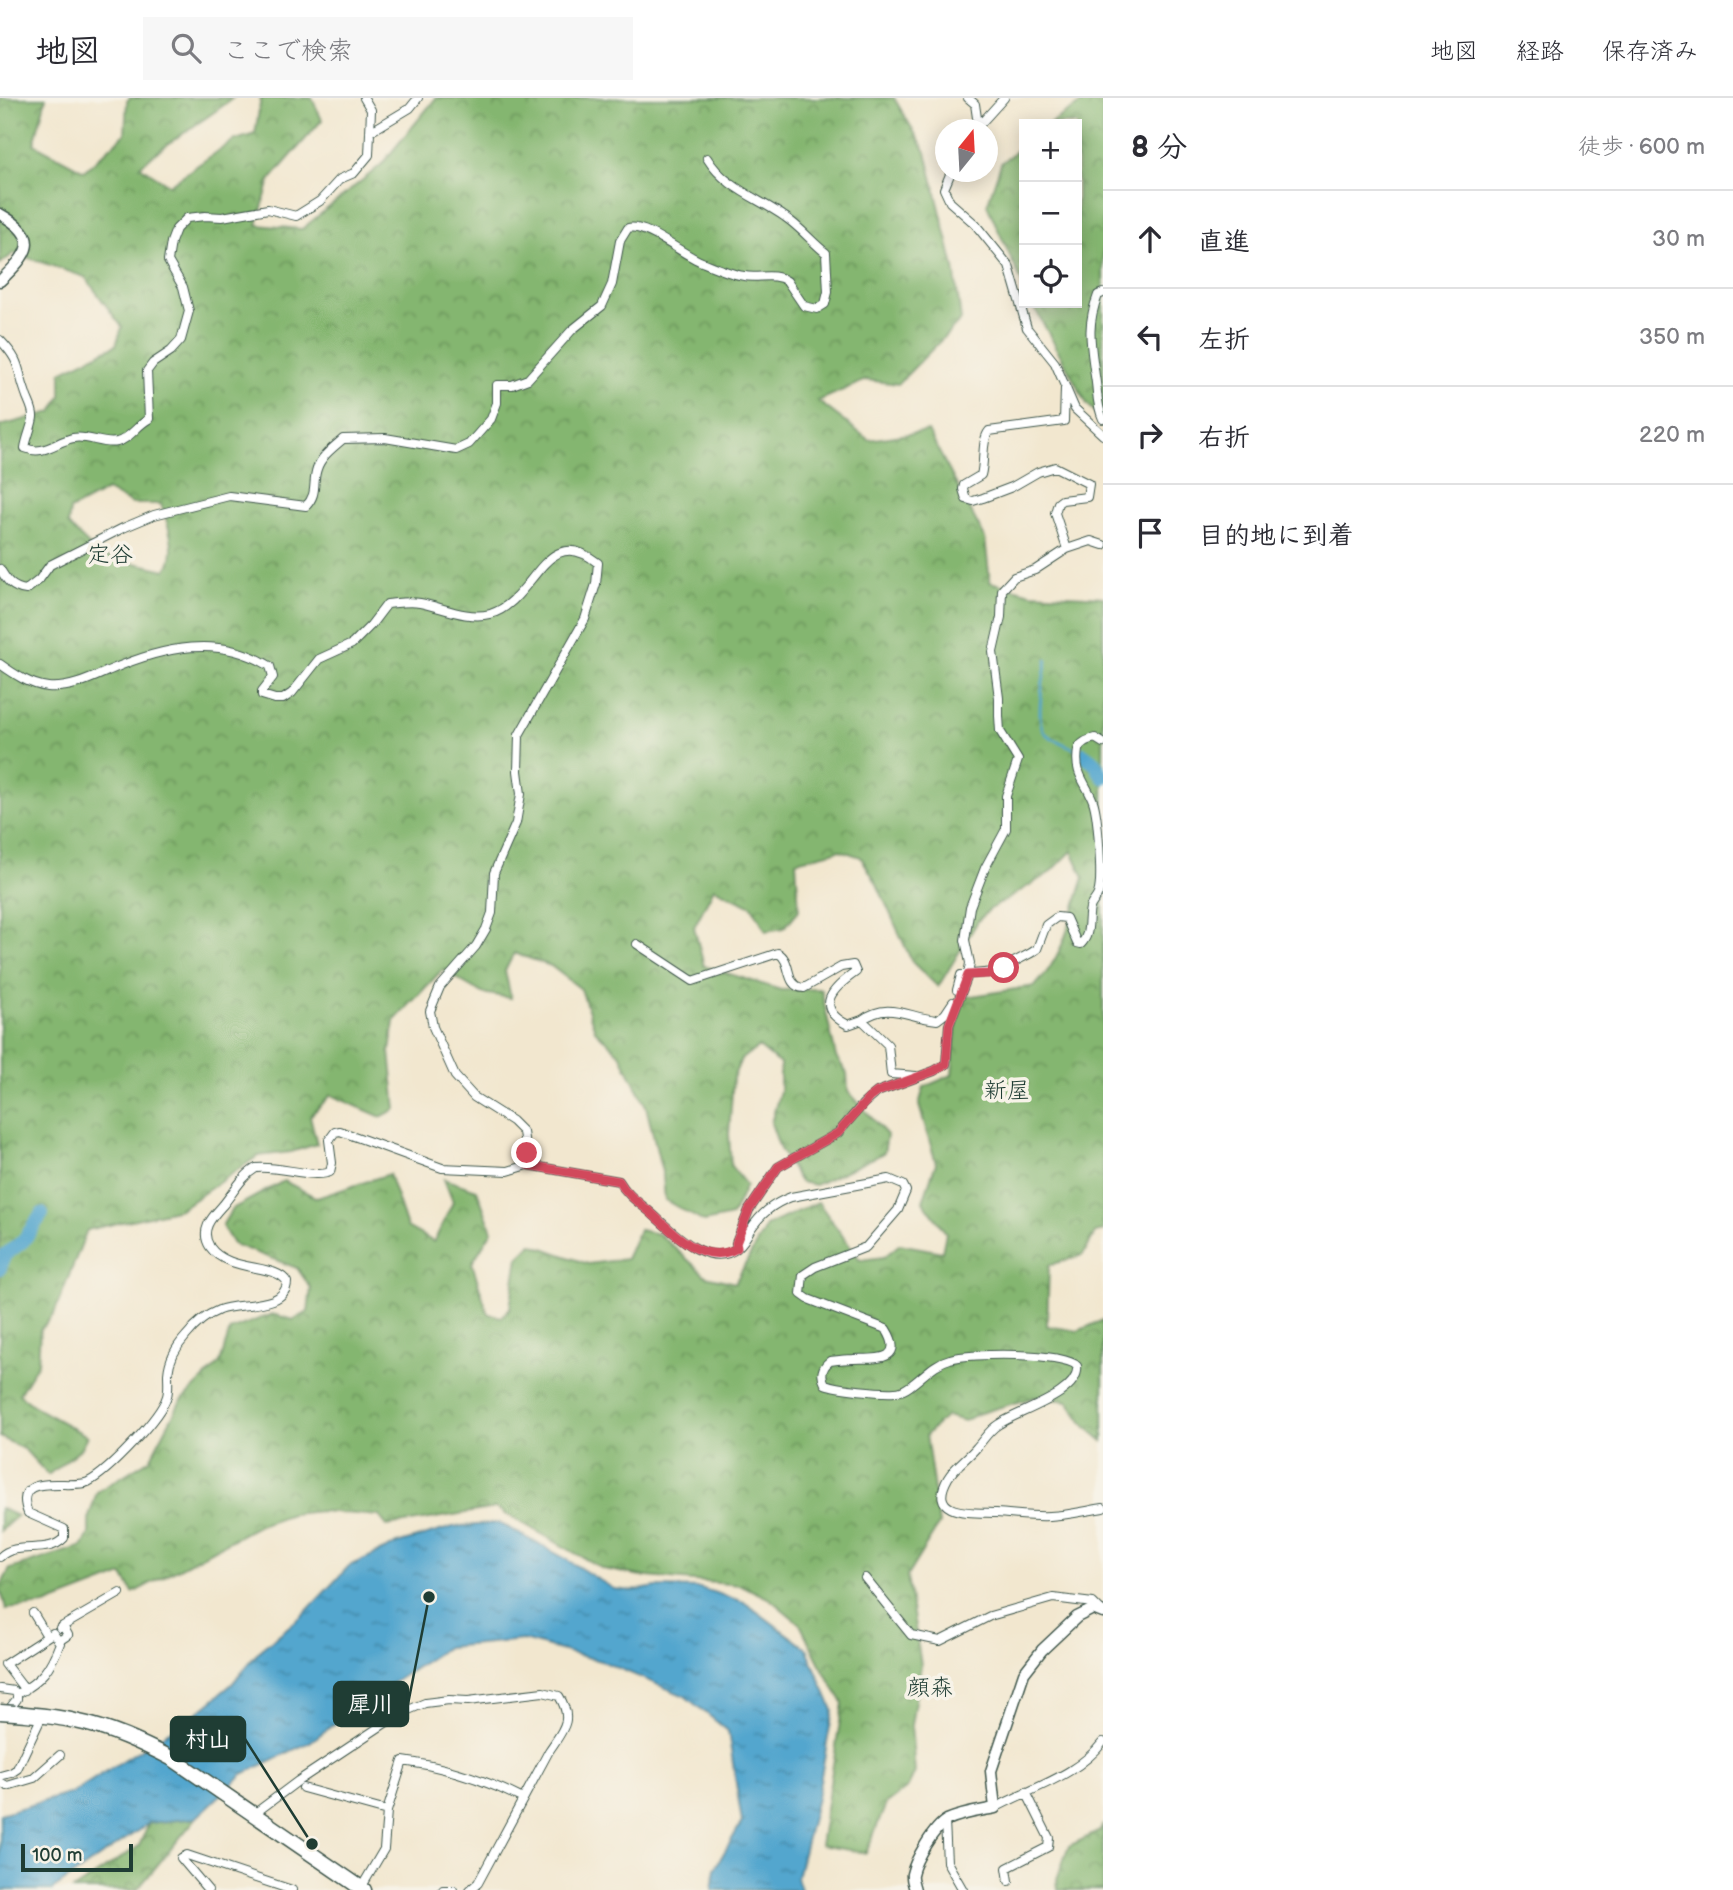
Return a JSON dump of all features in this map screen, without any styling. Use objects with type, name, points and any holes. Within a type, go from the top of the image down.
[{"type":"highway","points":[[0,1712],[74,1720],[106,1729],[173,1759],[363,1889]]},
{"type":"street","points":[[0,340],[18,362],[24,391],[32,409],[34,418],[27,432],[25,448],[44,450],[78,438],[102,442],[125,439],[136,426],[149,419],[147,371],[181,340],[187,325],[189,311],[183,287],[168,261],[176,229],[187,218],[222,217],[268,209],[296,216],[320,201],[340,179],[354,173],[369,155],[371,110],[364,98]]},
{"type":"street","points":[[370,132],[410,108],[418,98]]},
{"type":"street","points":[[968,98],[975,104],[976,119]]},
{"type":"street","points":[[984,119],[1004,98]]},
{"type":"street","points":[[0,569],[7,581],[17,589],[26,590],[39,580],[50,565],[154,515],[229,496],[306,506],[315,494],[316,470],[320,461],[343,439],[385,438],[456,450],[469,444],[491,419],[496,403],[497,385],[512,385],[528,379],[572,330],[602,306],[612,285],[620,241],[628,228],[634,226],[703,263],[744,276],[776,275],[783,278],[800,302],[810,309],[817,309],[825,304],[828,292],[826,253],[784,216],[729,183],[714,170],[707,158]]},
{"type":"street","points":[[947,182],[944,189],[950,202],[975,224],[1009,266],[1027,328],[1055,363],[1076,409],[1103,435]]},
{"type":"street","points":[[0,214],[27,238],[23,259],[0,281]]},
{"type":"street","points":[[1103,293],[1098,295],[1091,316],[1089,342],[1098,408],[1103,419]]},
{"type":"street","points":[[1065,388],[1064,421],[989,431],[984,439],[985,455],[981,475],[964,485],[963,489],[966,499],[973,501],[1055,467],[1085,480],[1089,484],[1087,496],[1062,500],[1056,509],[1067,549]]},
{"type":"street","points":[[737,1248],[736,1243],[749,1210],[778,1167],[838,1133],[877,1092],[946,1064],[949,1025],[968,975],[970,956],[965,940],[970,907],[985,868],[1006,828],[1006,796],[1018,760],[1000,731],[993,652],[1001,617],[1002,590],[1014,577],[1035,570],[1067,549],[1091,541],[1103,545]]},
{"type":"street","points":[[0,664],[21,678],[49,687],[86,681],[113,668],[180,648],[229,648],[254,656],[270,666],[273,677],[262,695],[283,699],[292,693],[319,659],[359,638],[387,604],[418,603],[457,613],[489,614],[500,609],[523,590],[556,553],[574,549],[598,563],[596,584],[585,619],[519,735],[518,771],[521,794],[516,823],[494,873],[492,913],[476,946],[440,987],[430,1011],[433,1027],[450,1068],[474,1097],[512,1121],[523,1132],[528,1165]]},
{"type":"street","points":[[637,944],[694,981],[778,953],[786,961],[792,982],[799,988],[804,988],[842,967],[853,965],[856,972],[833,990],[829,1007],[837,1019],[848,1025],[873,1012],[890,1009],[937,1020],[951,1006],[961,975],[995,972],[1031,953],[1037,949],[1046,925],[1057,917],[1066,918],[1077,943],[1081,944],[1084,940],[1089,926],[1090,906],[1098,894],[1100,869],[1093,801],[1080,779],[1078,748],[1081,743],[1095,738],[1103,743]]},
{"type":"street","points":[[862,1020],[888,1045],[891,1074],[919,1076]]},
{"type":"street","points":[[0,1558],[15,1549],[52,1545],[64,1538],[64,1529],[28,1513],[25,1502],[27,1494],[38,1484],[77,1486],[102,1473],[138,1437],[159,1410],[168,1391],[169,1367],[173,1355],[185,1336],[206,1316],[231,1306],[268,1302],[285,1291],[285,1277],[234,1264],[220,1257],[208,1244],[205,1236],[208,1223],[251,1171],[264,1167],[326,1174],[332,1169],[328,1146],[331,1135],[340,1132],[452,1169],[508,1171],[528,1165],[619,1181],[626,1193],[690,1246],[713,1254],[730,1252],[737,1248],[761,1214],[779,1201],[889,1179],[905,1187],[906,1196],[866,1247],[815,1267],[803,1275],[802,1294],[808,1300],[886,1329],[891,1345],[888,1354],[875,1360],[830,1361],[822,1371],[825,1384],[839,1388],[894,1392],[907,1388],[940,1363],[954,1357],[1021,1355],[1058,1357],[1072,1362],[1077,1366],[1076,1377],[1062,1392],[1000,1423],[984,1435],[978,1446],[952,1472],[945,1484],[943,1500],[947,1506],[968,1513],[1050,1516],[1103,1508]]},
{"type":"street","points":[[865,1578],[911,1635],[940,1641],[990,1616],[1053,1598],[1093,1603],[1103,1612]]},
{"type":"street","points":[[21,1692],[5,1664],[120,1593]]},
{"type":"street","points":[[995,1808],[991,1771],[1024,1673],[1042,1650],[1077,1617],[1094,1609],[1103,1612]]},
{"type":"street","points":[[33,1613],[59,1641]]},
{"type":"street","points":[[0,1719],[10,1710],[21,1692],[43,1678],[54,1660],[59,1641],[68,1634],[63,1626]]},
{"type":"street","points":[[0,1689],[21,1692]]},
{"type":"street","points":[[251,1812],[399,1714],[425,1703],[543,1692],[559,1696],[566,1708],[567,1720],[478,1883],[470,1890]]},
{"type":"street","points":[[0,1776],[17,1769],[42,1716]]},
{"type":"street","points":[[915,1890],[912,1875],[924,1847],[945,1821],[969,1812],[995,1808],[1069,1771],[1095,1752],[1103,1742]]},
{"type":"street","points":[[0,1782],[7,1786],[34,1778],[60,1755]]},
{"type":"street","points":[[363,1889],[384,1849],[387,1811],[404,1761],[458,1771],[487,1780],[523,1799]]},
{"type":"street","points":[[303,1788],[387,1811]]},
{"type":"street","points":[[1009,1881],[1007,1868],[1048,1847],[1049,1838],[1026,1792]]},
{"type":"street","points":[[945,1821],[947,1862],[963,1890]]},
{"type":"street","points":[[208,1890],[181,1858],[187,1855],[292,1890]]},
{"type":"street","points":[[443,1890],[453,1890]]},
{"type":"green space","points":[[0,98],[46,98],[34,144],[84,171],[125,134],[127,101],[130,98],[233,98],[140,166],[169,185],[233,141],[255,134],[261,98],[312,98],[322,120],[270,180],[257,225],[302,229],[381,165],[436,98],[894,98],[926,152],[954,267],[961,320],[898,384],[866,380],[818,401],[869,440],[928,431],[985,538],[990,582],[1031,593],[1103,597],[1103,1231],[1095,1233],[1083,1255],[1049,1265],[1047,1326],[1078,1331],[1103,1320],[1103,1441],[1085,1426],[1068,1401],[1035,1397],[977,1414],[965,1421],[946,1416],[926,1435],[939,1524],[907,1576],[921,1665],[911,1725],[915,1772],[908,1787],[886,1804],[866,1853],[820,1845],[843,1703],[800,1624],[770,1599],[741,1585],[647,1577],[603,1569],[496,1508],[387,1526],[379,1516],[321,1511],[291,1514],[259,1525],[133,1593],[123,1575],[45,1605],[6,1609],[0,1587],[10,1569],[83,1546],[89,1534],[89,1517],[97,1492],[150,1459],[180,1402],[220,1363],[230,1330],[272,1314],[294,1320],[308,1312],[311,1288],[297,1268],[233,1244],[222,1226],[232,1209],[284,1181],[317,1198],[389,1174],[407,1227],[434,1242],[453,1202],[444,1179],[477,1190],[492,1231],[472,1263],[488,1314],[502,1317],[510,1308],[518,1257],[532,1244],[588,1264],[626,1259],[639,1230],[659,1234],[706,1276],[735,1283],[766,1226],[818,1202],[860,1260],[884,1257],[900,1244],[942,1252],[946,1233],[923,1201],[936,1163],[919,1105],[924,1087],[952,1075],[959,998],[1035,986],[1045,975],[1066,935],[1084,877],[1072,851],[1051,872],[989,910],[978,921],[938,987],[912,962],[877,884],[861,857],[840,850],[796,861],[799,910],[784,928],[766,931],[752,906],[714,888],[694,927],[704,966],[781,990],[821,989],[836,1057],[847,1073],[848,1091],[887,1135],[884,1153],[815,1185],[800,1182],[780,1149],[771,1123],[780,1091],[780,1064],[759,1047],[741,1059],[733,1078],[729,1134],[731,1166],[746,1185],[732,1216],[704,1222],[665,1200],[663,1176],[646,1106],[620,1054],[595,1030],[581,989],[551,966],[514,953],[505,971],[511,998],[482,993],[442,970],[394,1021],[390,1052],[396,1109],[381,1117],[331,1095],[310,1116],[317,1144],[291,1152],[258,1156],[180,1209],[87,1230],[54,1314],[40,1330],[38,1363],[19,1394],[38,1409],[87,1436],[80,1449],[48,1475],[25,1450],[0,1437],[0,426],[52,412],[61,396],[61,372],[116,345],[122,327],[85,277],[14,253],[0,264]],"holes":[[[107,490],[132,504],[161,504],[172,546],[166,570],[99,555],[68,525],[70,510]]]},
{"type":"green space","points":[[1085,98],[1103,98],[1103,420],[1087,404],[1035,308],[1082,308],[1082,119],[1057,119]]},
{"type":"green space","points":[[1019,148],[1019,276],[987,205],[995,182],[998,182],[1001,163]]},
{"type":"green space","points":[[0,1508],[17,1516],[0,1531]]},
{"type":"green space","points":[[196,1818],[137,1890],[73,1890],[139,1846],[149,1823]]},
{"type":"green space","points":[[1103,1824],[1103,1890],[1058,1890],[1057,1879],[1069,1846],[1100,1831]]},
{"type":"water","points":[[499,1523],[559,1555],[614,1589],[633,1591],[656,1587],[700,1588],[744,1602],[807,1649],[833,1710],[817,1798],[797,1877],[801,1890],[712,1890],[715,1868],[742,1822],[728,1731],[685,1696],[604,1662],[523,1640],[447,1647],[365,1701],[310,1742],[243,1774],[196,1818],[149,1823],[52,1890],[0,1890],[0,1814],[72,1793],[196,1714],[232,1684],[261,1649],[302,1616],[349,1566],[397,1544],[453,1527]]},
{"type":"waterway","points":[[1047,660],[1041,698],[1042,727],[1045,733],[1055,740],[1075,749]]},
{"type":"waterway","points":[[1083,754],[1094,762],[1103,777]]},
{"type":"waterway","points":[[0,1268],[5,1255],[23,1241],[42,1214]]},
{"type":"place","name":"犀川","points":[[429,1597]]},
{"type":"place","name":"村山","points":[[312,1844]]},
{"type":"district","name":"定谷","points":[[110,555]]},
{"type":"district","name":"新屋","points":[[1007,1091]]},
{"type":"district","name":"顔森","points":[[930,1688]]},
{"type":"route","points":[[527,1153],[528,1165],[619,1181],[626,1193],[679,1239],[713,1254],[730,1252],[737,1248],[736,1243],[749,1210],[778,1167],[838,1133],[877,1092],[946,1064],[949,1025],[968,975],[988,974],[1004,968]]}]
